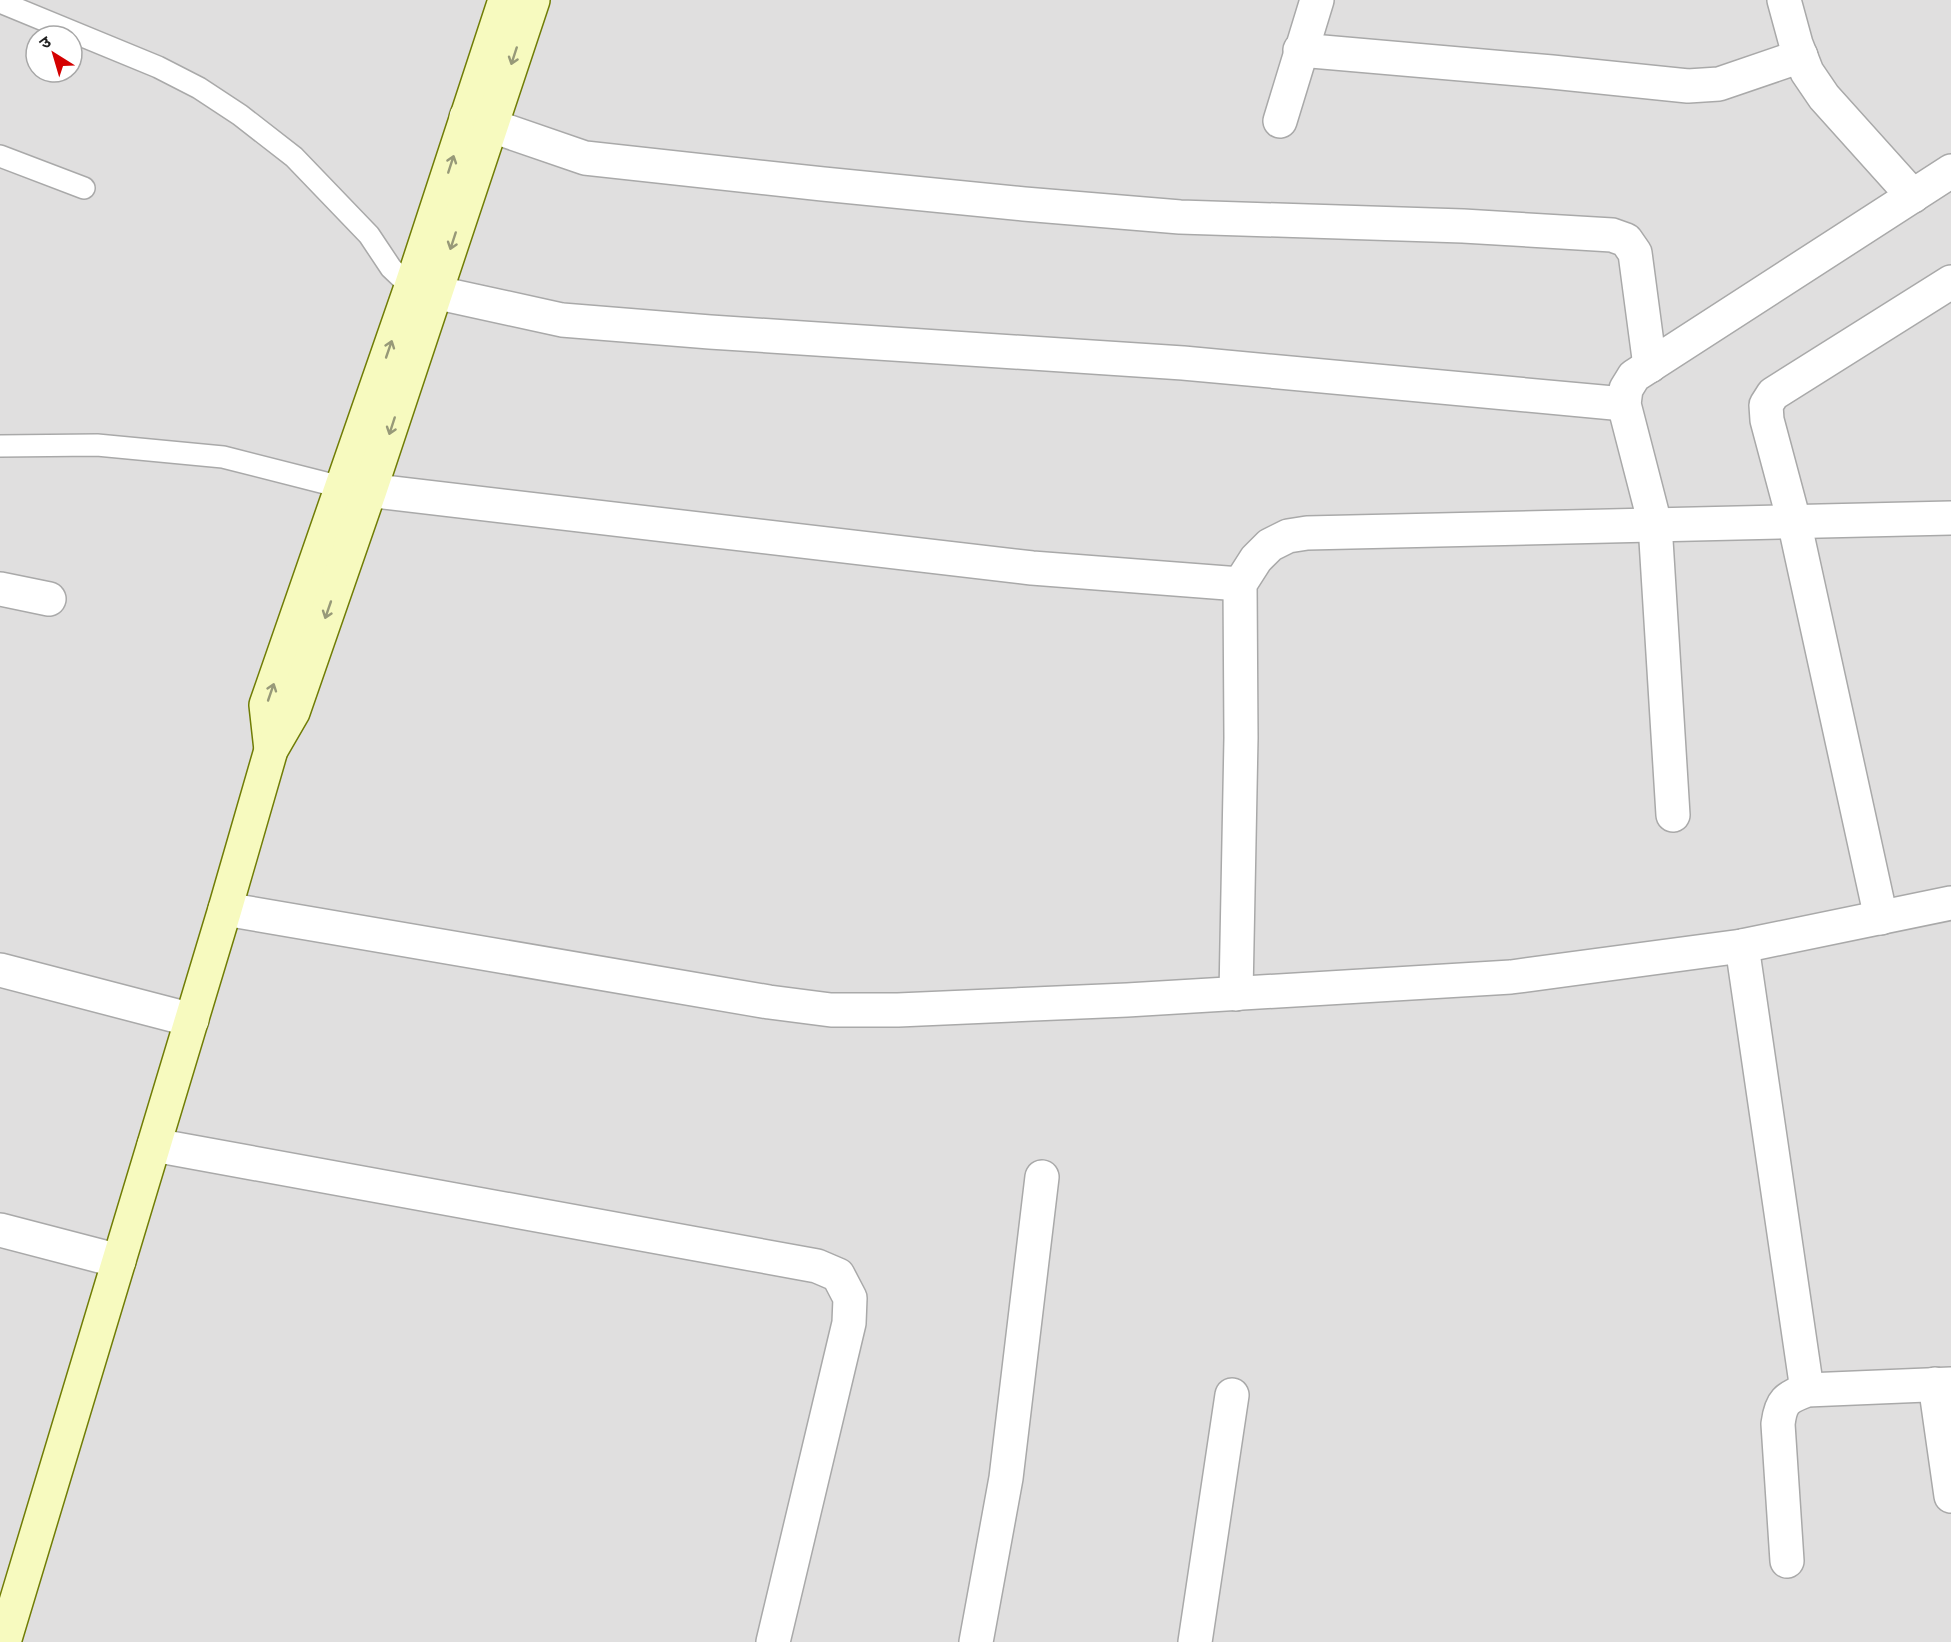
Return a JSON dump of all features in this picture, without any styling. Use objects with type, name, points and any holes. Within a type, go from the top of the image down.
[{"type":"street","points":[[4,1642],[271,750],[266,705],[355,489],[424,290],[479,121],[505,0]]},
{"type":"street","points":[[479,121],[533,0]]},
{"type":"street","points":[[1280,122],[1317,0]]},
{"type":"street","points":[[1784,0],[1801,56],[1824,97],[1913,196]]},
{"type":"street","points":[[1300,50],[1688,86],[1719,84],[1801,56]]},
{"type":"street","points":[[479,121],[585,158],[1024,204],[1179,217],[1463,226],[1612,236],[1626,240],[1635,254],[1650,366]]},
{"type":"street","points":[[1673,815],[1655,524],[1624,404],[1626,389],[1634,376],[1951,171]]},
{"type":"street","points":[[1881,918],[1794,521],[1767,420],[1766,405],[1773,394],[1951,282]]},
{"type":"street","points":[[424,290],[562,320],[1183,363],[1624,404]]},
{"type":"street","points":[[355,489],[1032,568],[1240,584]]},
{"type":"street","points":[[1236,994],[1241,738],[1240,584],[1256,559],[1270,545],[1288,536],[1307,532],[1951,519]]},
{"type":"street","points":[[0,589],[49,599]]},
{"type":"street","points":[[225,909],[769,1002],[831,1010],[898,1010],[1236,994],[1511,977],[1742,945],[1951,903]]},
{"type":"street","points":[[1742,945],[1807,1390]]},
{"type":"street","points":[[0,970],[192,1020]]},
{"type":"street","points":[[154,1145],[817,1266],[838,1275],[849,1298],[849,1323],[773,1642]]},
{"type":"street","points":[[976,1642],[1006,1478],[1042,1177]]},
{"type":"street","points":[[0,1230],[119,1261]]},
{"type":"street","points":[[1787,1562],[1780,1407],[1790,1397],[1807,1390],[1943,1384],[1951,1496]]},
{"type":"street","points":[[1195,1642],[1232,1395]]},
{"type":"lane","points":[[0,2],[158,67],[199,88],[240,115],[294,158],[369,235],[391,268],[424,290]]},
{"type":"lane","points":[[0,156],[84,188]]},
{"type":"lane","points":[[0,446],[97,445],[224,457],[355,489]]},
{"type":"shaded area","points":[[0,0],[1951,0],[1951,1642],[0,1642]]}]
